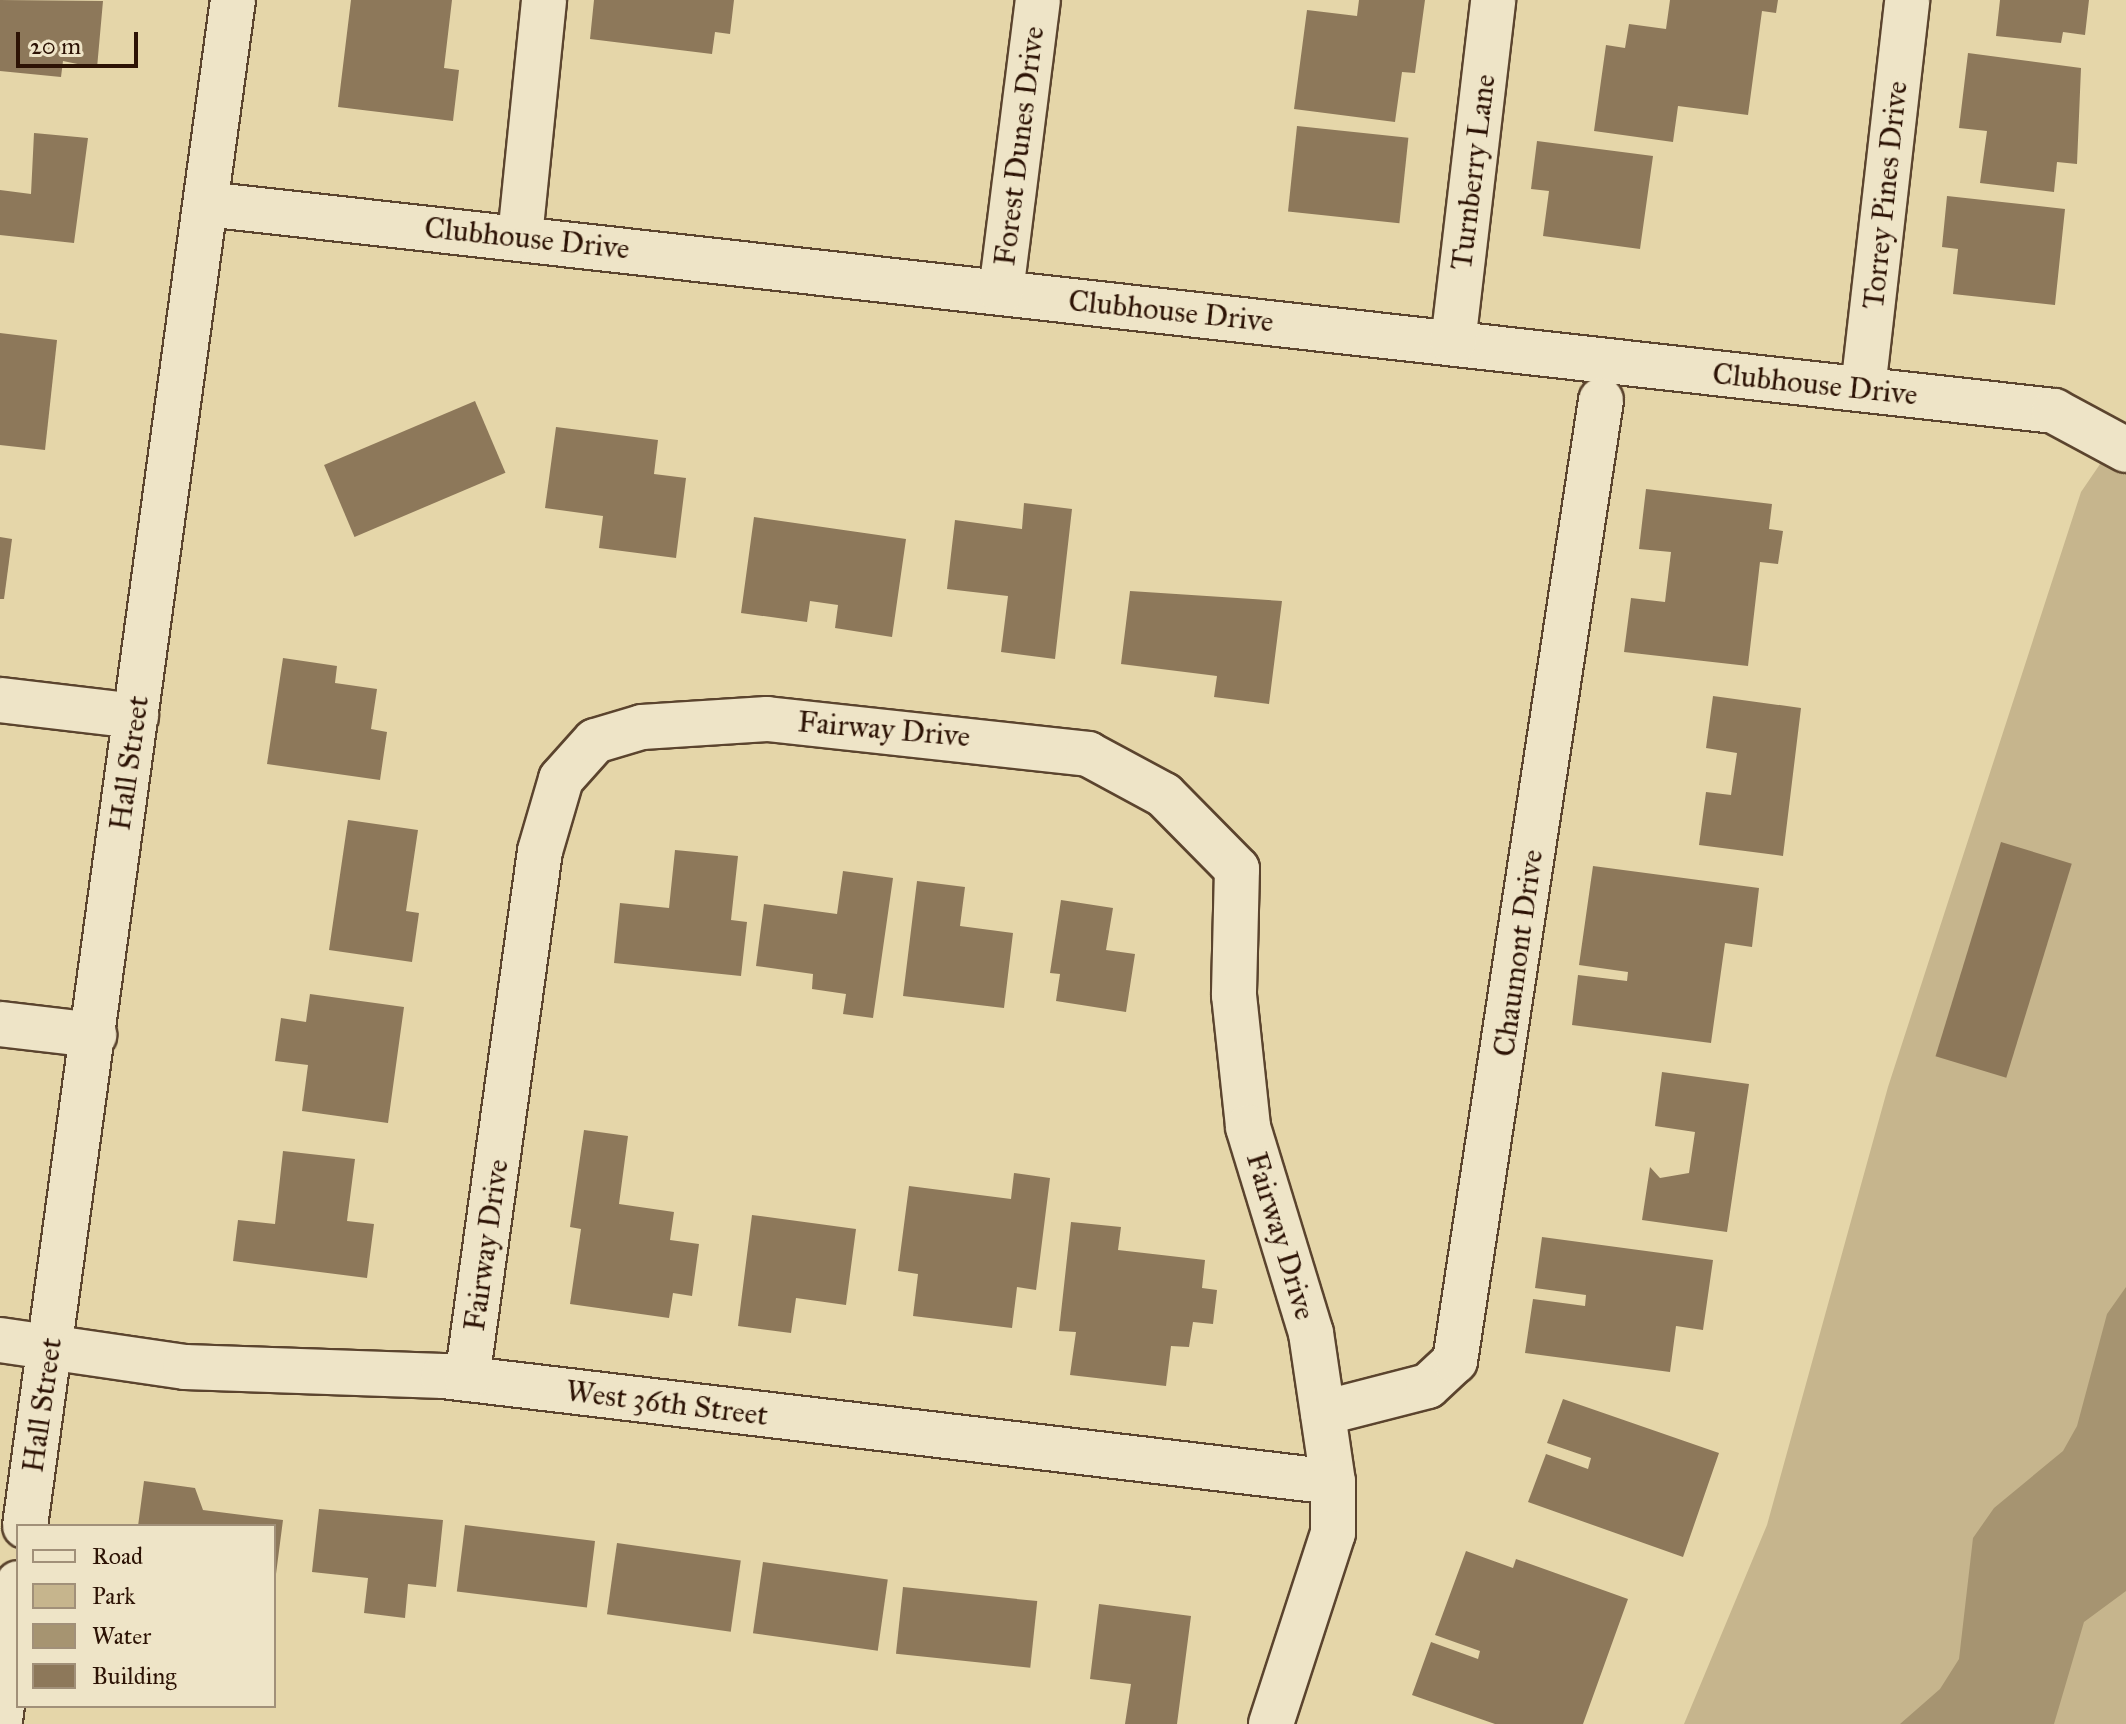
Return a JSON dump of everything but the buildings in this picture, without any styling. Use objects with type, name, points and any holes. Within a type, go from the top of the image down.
[{"type":"street","name":"Hall Street","points":[[25,1524],[233,0]]},
{"type":"street","points":[[520,237],[544,0]]},
{"type":"street","name":"Forest Dunes Drive","points":[[1001,292],[1038,0]]},
{"type":"street","name":"Turnberry Lane","points":[[1453,343],[1493,0]]},
{"type":"street","name":"Torrey Pines Drive","points":[[1863,389],[1907,0]]},
{"type":"street","name":"Clubhouse Drive","points":[[206,204],[2054,411],[2126,450]]},
{"type":"street","name":"Chaumont Drive","points":[[1323,1413],[1428,1386],[1455,1361],[1601,400]]},
{"type":"street","points":[[0,700],[136,716]]},
{"type":"street","name":"Fairway Drive","points":[[467,1379],[540,851],[561,779],[595,741],[631,730],[767,719],[1088,754],[1164,795],[1237,869],[1234,995],[1248,1127],[1311,1333],[1333,1482]]},
{"type":"street","points":[[0,1024],[94,1035]]},
{"type":"street","name":"West 36th Street","points":[[0,1340],[185,1367],[467,1379],[1333,1482]]},
{"type":"street","points":[[1271,1724],[1333,1533],[1333,1482]]},
{"type":"street","points":[[0,1720],[4,1666],[16,1595]]},
{"type":"green space","points":[[2126,426],[2126,1724],[1684,1724],[1767,1525],[1888,1087],[2081,492]]},
{"type":"water","points":[[2126,1287],[2126,1591],[2084,1622],[2054,1724],[1900,1724],[1940,1689],[1959,1659],[1973,1538],[1994,1508],[2063,1451],[2077,1426],[2107,1314]]}]
